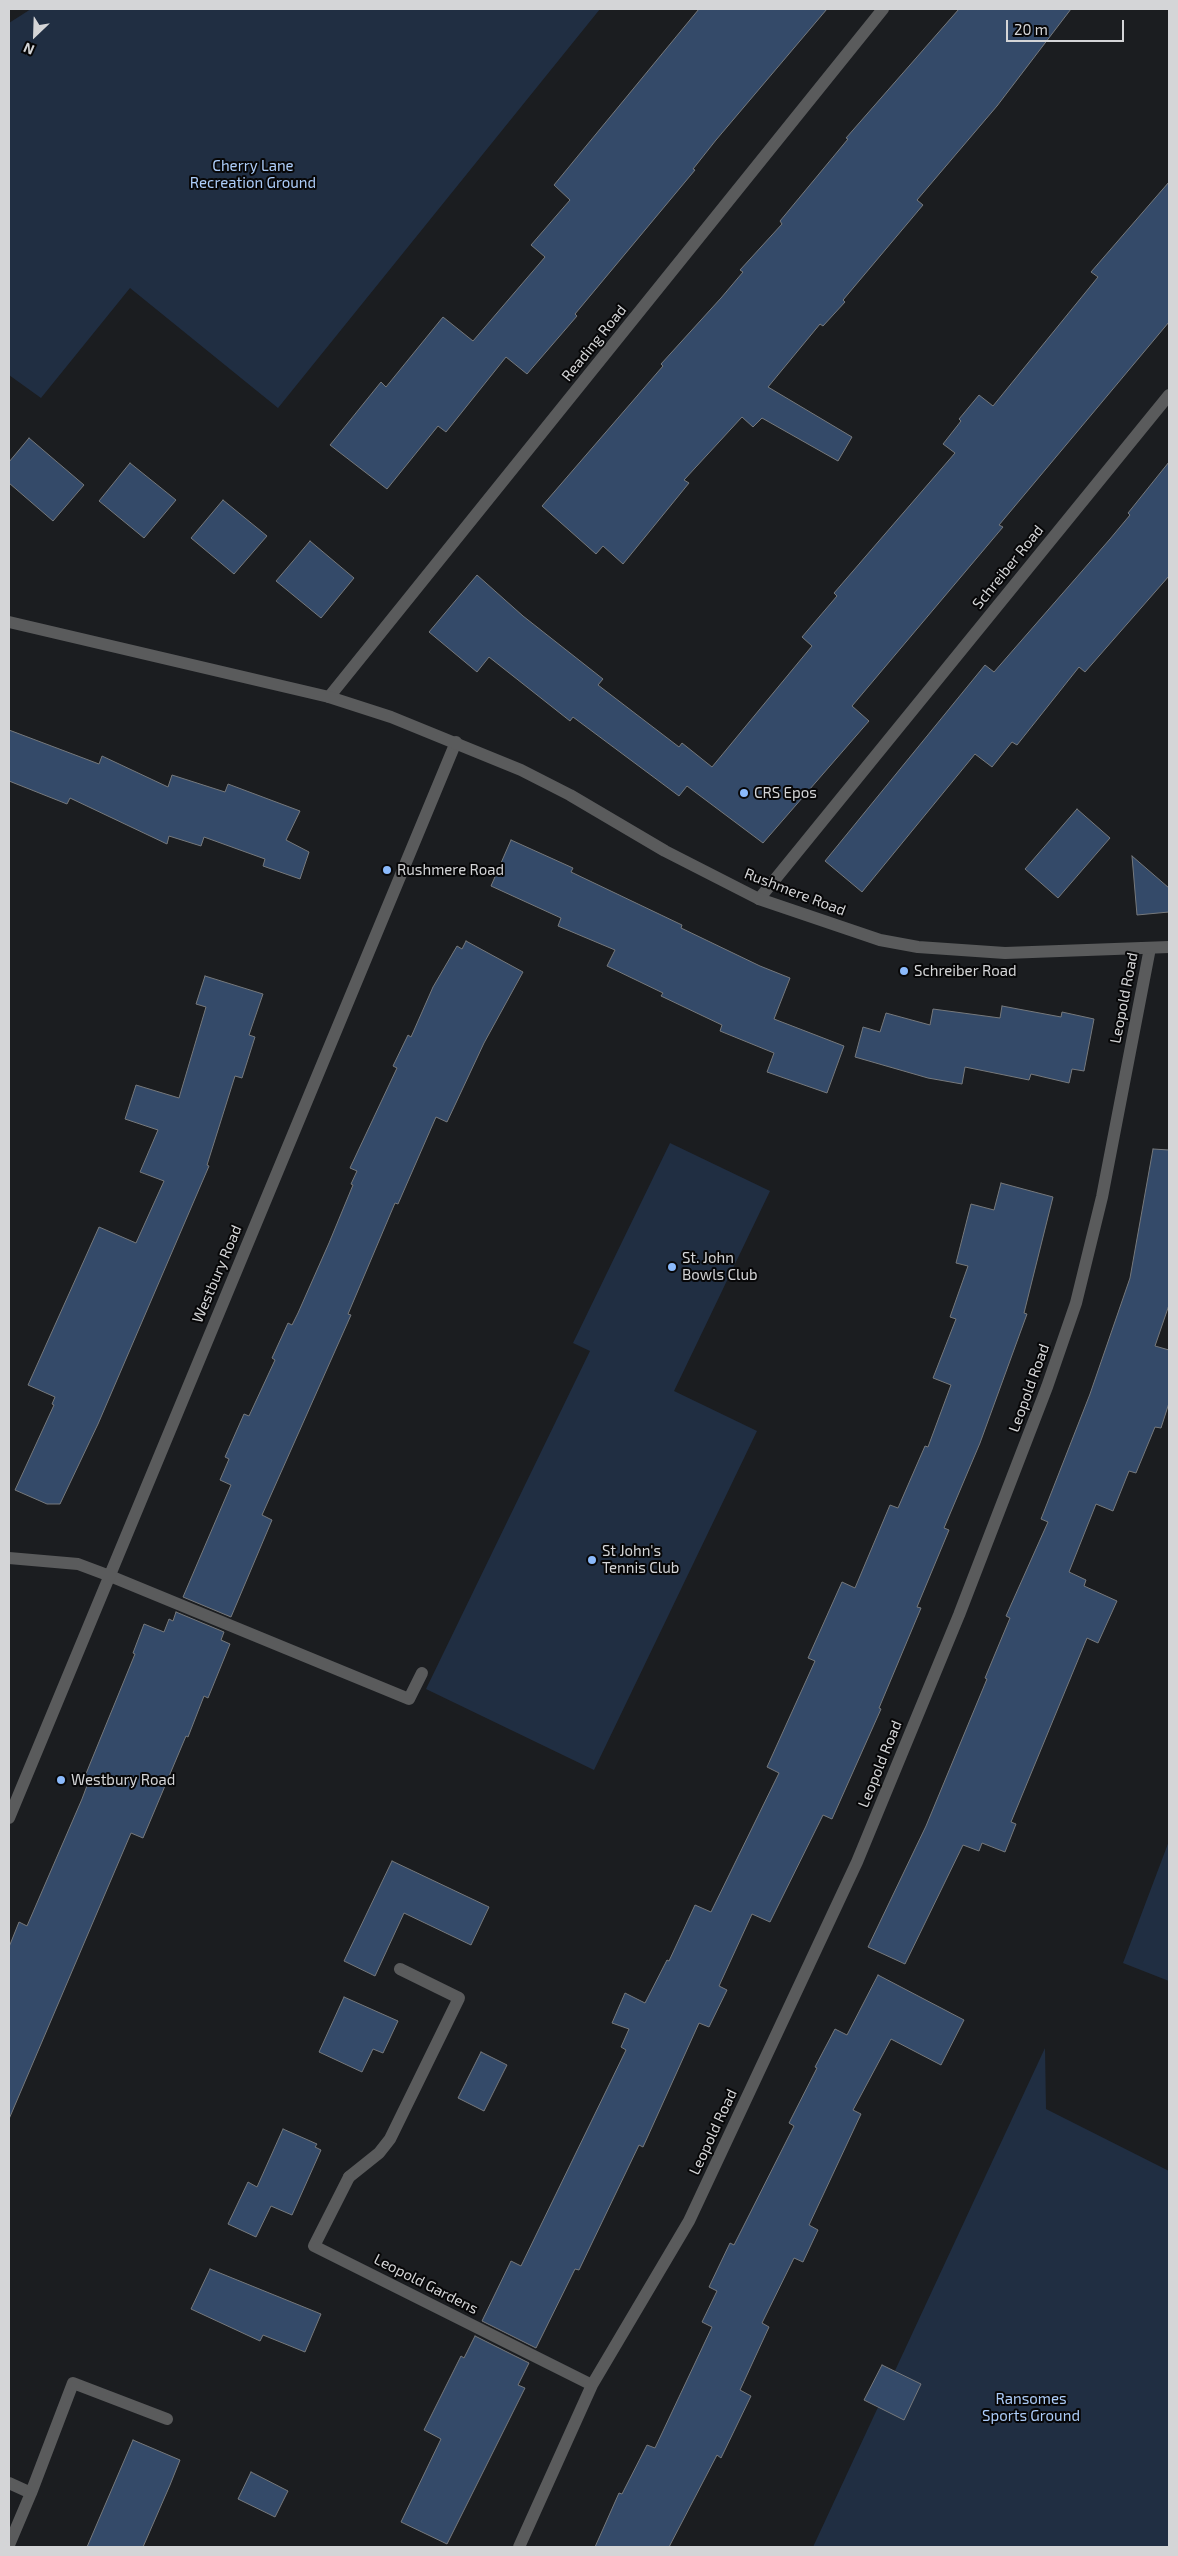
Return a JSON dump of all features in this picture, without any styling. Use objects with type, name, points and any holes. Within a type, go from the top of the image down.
[{"type":"street","name":"Reading Road","points":[[329,697],[883,9]]},
{"type":"street","name":"Schreiber Road","points":[[759,898],[1169,395]]},
{"type":"street","name":"Rushmere Road","points":[[9,622],[329,697],[391,717],[456,742],[570,795],[665,851],[759,898],[880,940],[918,947],[1005,953],[1169,946]]},
{"type":"street","name":"Westbury Road","points":[[9,1818],[456,742]]},
{"type":"street","name":"Leopold Road","points":[[519,2547],[592,2385],[689,2222],[857,1862],[959,1614],[1044,1396],[1076,1303],[1100,1207],[1150,948]]},
{"type":"street","points":[[9,1558],[78,1564],[409,1699],[422,1673]]},
{"type":"street","name":"Leopold Gardens","points":[[400,1969],[459,1998],[390,2139],[379,2153],[349,2177],[314,2246],[592,2385]]},
{"type":"street","points":[[9,2545],[73,2383],[167,2419]]},
{"type":"street","points":[[9,2483],[31,2493]]},
{"type":"green space","name":"Cherry Lane Recreation Ground","points":[[31,9],[600,9],[278,408],[130,288],[41,398],[9,375],[9,23]]},
{"type":"green space","name":"St John's Tennis Club","points":[[670,1143],[770,1191],[674,1391],[757,1431],[594,1770],[426,1689],[590,1351],[573,1343]]},
{"type":"green space","points":[[1169,1841],[1169,1981],[1123,1963]]},
{"type":"green space","name":"Ransomes Sports Ground","points":[[1045,2048],[1046,2109],[1169,2171],[1169,2547],[813,2547]]},
{"type":"building","points":[[699,9],[827,9],[716,140],[693,169],[695,170],[575,314],[577,316],[527,374],[506,357],[446,432],[438,426],[387,489],[330,445],[381,382],[386,387],[443,317],[473,341],[545,257],[531,245],[570,200],[554,185]]},
{"type":"building","points":[[959,9],[1071,9],[997,106],[917,200],[923,205],[843,300],[845,302],[823,326],[820,324],[768,387],[852,437],[838,461],[762,418],[753,427],[742,417],[684,480],[689,483],[623,564],[603,546],[596,554],[542,506],[663,366],[661,364],[743,272],[740,270],[782,224],[780,221],[848,139],[846,138]]},
{"type":"building","points":[[1169,182],[1169,322],[999,525],[1003,527],[852,706],[869,721],[763,843],[687,786],[679,796],[573,717],[570,721],[489,657],[477,672],[429,632],[477,575],[523,616],[603,679],[598,685],[679,747],[682,743],[712,767],[812,646],[802,637],[837,596],[834,593],[955,453],[943,444],[961,421],[959,419],[979,395],[993,406],[1098,277],[1091,272]]},
{"type":"building","points":[[29,438],[84,485],[53,521],[9,483],[9,462]]},
{"type":"building","points":[[1169,462],[1169,576],[1085,672],[1079,667],[1017,745],[1012,742],[992,767],[975,754],[862,892],[825,861],[985,665],[994,672],[1130,515],[1128,513]]},
{"type":"building","points":[[130,463],[176,500],[144,538],[99,501]]},
{"type":"building","points":[[223,500],[267,536],[234,574],[191,538]]},
{"type":"building","points":[[310,541],[354,578],[321,618],[276,581]]},
{"type":"building","points":[[9,730],[99,764],[102,756],[168,787],[172,775],[225,792],[228,784],[300,811],[286,840],[309,852],[300,879],[263,866],[265,859],[204,837],[201,846],[169,836],[167,844],[70,798],[67,804],[9,781]]},
{"type":"building","points":[[1077,809],[1110,838],[1058,898],[1025,869]]},
{"type":"building","points":[[511,840],[573,868],[571,872],[682,925],[681,928],[760,966],[790,978],[774,1019],[844,1046],[827,1093],[767,1072],[774,1053],[720,1031],[722,1025],[661,996],[663,993],[607,966],[615,950],[558,926],[561,918],[491,886]]},
{"type":"building","points":[[1132,856],[1169,888],[1169,912],[1137,915]]},
{"type":"building","points":[[466,941],[523,972],[484,1043],[447,1122],[436,1117],[398,1204],[395,1203],[348,1314],[351,1315],[262,1515],[272,1520],[231,1617],[183,1597],[231,1485],[220,1480],[229,1459],[225,1457],[244,1414],[249,1416],[275,1360],[272,1358],[288,1323],[292,1325],[329,1243],[357,1171],[350,1168],[397,1068],[393,1066],[408,1035],[411,1037],[433,987],[457,946],[462,949]]},
{"type":"building","points":[[205,976],[263,994],[249,1035],[255,1037],[242,1078],[235,1076],[207,1165],[209,1166],[98,1424],[60,1504],[47,1504],[15,1490],[54,1405],[52,1404],[55,1397],[28,1385],[99,1227],[136,1243],[164,1181],[140,1172],[158,1130],[125,1119],[136,1085],[179,1098],[206,1007],[196,1004]]},
{"type":"building","points":[[1002,1006],[1061,1017],[1062,1012],[1094,1019],[1084,1071],[1072,1069],[1069,1083],[1031,1074],[1029,1080],[965,1067],[962,1084],[928,1078],[855,1057],[863,1027],[880,1032],[886,1013],[930,1025],[933,1009],[1000,1018]]},
{"type":"building","points":[[1153,1149],[1169,1150],[1169,1305],[1155,1346],[1169,1350],[1169,1403],[1161,1428],[1155,1427],[1136,1473],[1129,1471],[1113,1511],[1096,1504],[1069,1572],[1086,1580],[1084,1586],[1117,1601],[1098,1643],[1087,1638],[1011,1822],[1016,1824],[1005,1852],[982,1843],[979,1851],[963,1845],[905,1964],[868,1947],[926,1826],[987,1679],[985,1678],[1010,1618],[1006,1616],[1048,1522],[1041,1519],[1090,1394],[1130,1278]]},
{"type":"building","points":[[1001,1183],[1053,1197],[1024,1313],[1027,1314],[980,1443],[944,1528],[949,1530],[917,1607],[921,1608],[879,1708],[881,1709],[832,1819],[823,1815],[770,1922],[752,1914],[719,1986],[727,1990],[709,2027],[699,2023],[643,2147],[639,2145],[579,2270],[575,2269],[536,2348],[482,2321],[511,2261],[521,2266],[626,2050],[621,2047],[629,2029],[612,2023],[625,1993],[645,2003],[667,1960],[669,1961],[695,1905],[711,1912],[779,1773],[767,1767],[815,1661],[808,1658],[842,1582],[855,1588],[890,1505],[898,1508],[925,1446],[928,1447],[951,1385],[933,1378],[956,1319],[950,1317],[968,1266],[956,1263],[971,1204],[994,1210]]},
{"type":"building","points":[[176,1612],[224,1632],[221,1640],[230,1644],[208,1698],[204,1696],[188,1737],[186,1736],[143,1838],[131,1833],[9,2119],[9,1947],[19,1922],[27,1926],[82,1799],[88,1783],[83,1781],[135,1654],[133,1653],[144,1624],[164,1632],[169,1619],[173,1621]]},
{"type":"building","points":[[392,1861],[489,1907],[471,1945],[404,1913],[375,1976],[344,1961]]},
{"type":"building","points":[[878,1975],[964,2020],[941,2065],[891,2039],[853,2110],[861,2114],[809,2225],[818,2230],[803,2262],[794,2258],[762,2323],[769,2327],[740,2390],[751,2396],[721,2458],[717,2455],[669,2547],[595,2547],[619,2493],[622,2494],[647,2445],[655,2448],[712,2327],[702,2322],[717,2291],[709,2287],[730,2243],[734,2245],[794,2126],[789,2123],[817,2068],[815,2067],[835,2029],[847,2035]]},
{"type":"building","points":[[344,1997],[398,2021],[383,2053],[373,2049],[362,2072],[319,2052]]},
{"type":"building","points":[[481,2052],[507,2065],[484,2111],[458,2098]]},
{"type":"building","points":[[283,2129],[317,2144],[315,2147],[321,2150],[292,2215],[271,2206],[256,2237],[228,2224],[248,2182],[257,2187]]},
{"type":"building","points":[[210,2269],[321,2314],[305,2352],[263,2335],[260,2341],[191,2309]]},
{"type":"building","points":[[475,2336],[529,2363],[518,2385],[525,2388],[447,2544],[401,2522],[441,2439],[424,2430],[461,2356],[464,2358]]},
{"type":"building","points":[[882,2365],[921,2384],[904,2420],[864,2400]]},
{"type":"building","points":[[133,2440],[180,2460],[170,2485],[143,2547],[87,2547]]},
{"type":"building","points":[[251,2472],[288,2491],[275,2517],[238,2499]]},
{"type":"place","name":"CRS Epos","points":[[744,793]]},
{"type":"place","name":"Rushmere Road","points":[[387,870]]},
{"type":"place","name":"Schreiber Road","points":[[904,971]]},
{"type":"place","name":"St. John Bowls Club","points":[[672,1267]]},
{"type":"place","name":"St John's Tennis Club","points":[[592,1560]]},
{"type":"place","name":"Westbury Road","points":[[61,1780]]}]
